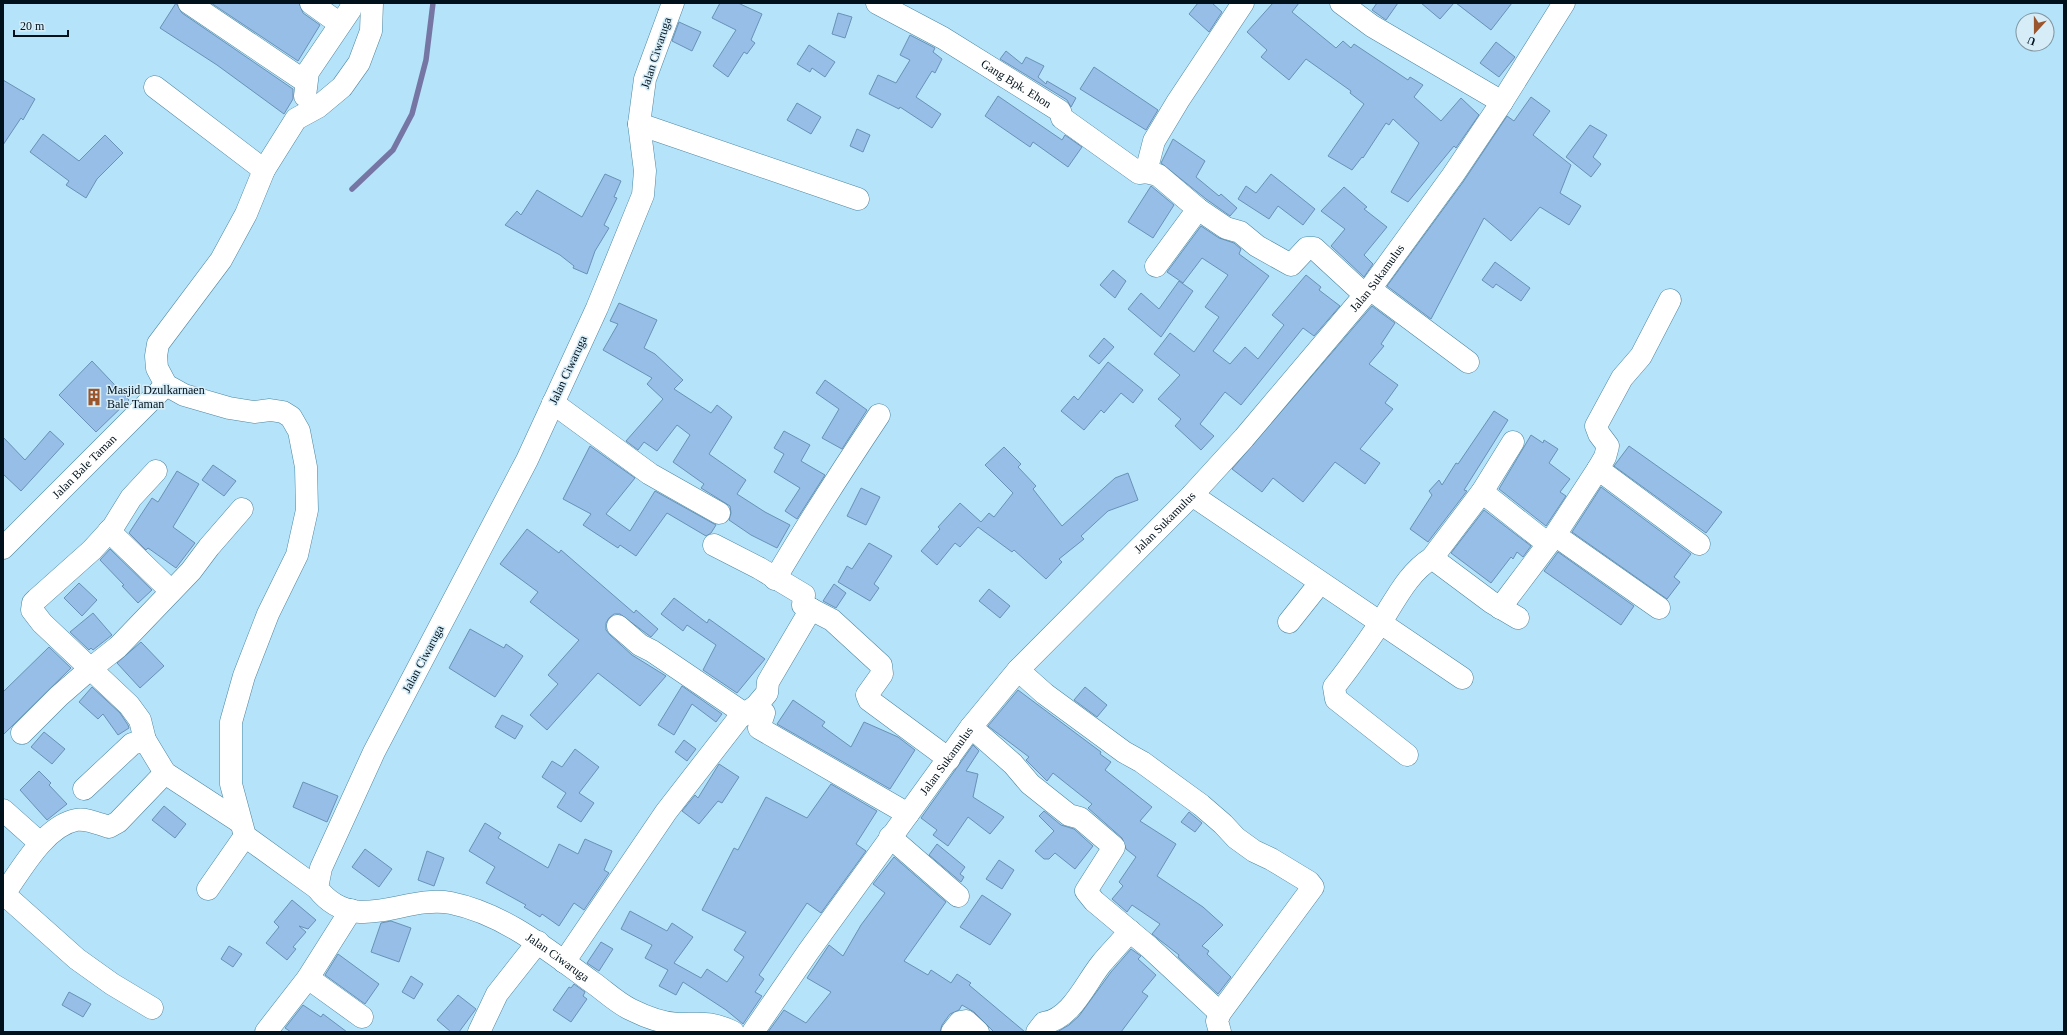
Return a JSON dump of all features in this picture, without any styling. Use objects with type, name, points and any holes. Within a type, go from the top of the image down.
[{"type":"street","points":[[189,3],[306,82]]},
{"type":"street","points":[[311,3],[340,24]]},
{"type":"street","points":[[208,889],[242,829],[231,784],[231,722],[244,676],[268,614],[297,555],[308,510],[306,467],[299,431],[291,417],[283,412],[270,410],[254,412],[204,402],[184,395],[166,385],[157,368],[156,356],[158,344],[221,260],[246,214],[264,170],[296,119],[304,99],[308,72],[350,10],[352,3]]},
{"type":"street","points":[[296,119],[318,107],[342,87],[358,63],[371,31],[372,3]]},
{"type":"street","name":"Jalan Ciwaruga","points":[[673,3],[645,79],[639,124],[645,171],[643,195],[597,308],[527,460],[374,752],[321,868],[318,888],[332,902],[352,910],[373,912],[418,904],[450,903],[484,913],[538,942],[630,1009],[654,1020],[691,1027],[718,1025],[733,1032]]},
{"type":"street","name":"Gang Bpk. Ehon","points":[[877,3],[943,38],[1060,111],[1062,118],[1125,164],[1139,173],[1146,172],[1158,176],[1198,209],[1226,228],[1240,232],[1258,246],[1291,265],[1307,248],[1314,248],[1368,292]]},
{"type":"street","points":[[1146,172],[1154,141],[1178,101],[1244,3]]},
{"type":"street","points":[[1341,3],[1372,26],[1502,102]]},
{"type":"street","name":"Jalan Sukamulus","points":[[753,1032],[890,837],[949,759],[971,727],[1018,670],[1192,495],[1244,438],[1368,292],[1453,175],[1502,102],[1564,3]]},
{"type":"street","points":[[154,87],[264,170]]},
{"type":"street","points":[[639,124],[858,199]]},
{"type":"street","points":[[1156,266],[1198,209]]},
{"type":"street","points":[[1368,292],[1468,362]]},
{"type":"street","points":[[1432,558],[1509,613],[1551,540],[1605,457],[1608,446],[1599,434],[1596,426],[1622,378],[1641,356],[1670,300]]},
{"type":"street","name":"Jalan Bale Taman","points":[[3,548],[166,385]]},
{"type":"street","points":[[553,403],[650,474],[719,513]]},
{"type":"street","points":[[775,579],[816,515],[836,478],[879,415]]},
{"type":"street","points":[[1407,755],[1336,699],[1334,687],[1381,622],[1407,581],[1421,565],[1432,558],[1482,492],[1513,442]]},
{"type":"street","points":[[1598,469],[1699,544]]},
{"type":"street","points":[[156,471],[131,498],[109,531],[92,550],[37,599],[32,607],[33,612],[42,623],[129,705],[140,720],[145,740],[165,773],[242,829],[318,888]]},
{"type":"street","points":[[1482,492],[1551,540],[1659,608]]},
{"type":"street","points":[[1192,495],[1462,678]]},
{"type":"street","points":[[22,733],[90,669],[118,647],[191,571],[209,547],[242,509]]},
{"type":"street","points":[[109,531],[172,591]]},
{"type":"street","points":[[714,545],[759,568],[775,579],[804,595],[804,604],[832,620],[881,665],[882,674],[868,695],[869,700],[949,759]]},
{"type":"street","points":[[1289,622],[1320,583]]},
{"type":"street","points":[[564,962],[666,812],[707,756],[739,718],[750,710],[767,693],[768,682],[811,609]]},
{"type":"street","points":[[618,626],[640,645],[750,710],[764,713],[759,728],[908,814]]},
{"type":"street","points":[[971,727],[1013,764],[1030,784],[1069,815],[1080,818],[1114,847],[1086,891],[1094,901],[1130,931],[1220,1022],[1313,887],[1309,882],[1272,859],[1248,847],[1201,805],[1142,762],[1124,752],[1045,694],[1018,670]]},
{"type":"street","points":[[84,789],[132,744],[145,740]]},
{"type":"street","points":[[152,1008],[112,984],[77,959],[4,894],[40,843],[63,825],[77,819],[91,821],[109,827],[118,822],[165,773]]},
{"type":"street","points":[[3,810],[40,843]]},
{"type":"street","points":[[890,837],[958,896]]},
{"type":"street","points":[[266,1032],[308,978],[352,910]]},
{"type":"street","points":[[1037,1032],[1044,1023],[1054,1022],[1071,1005],[1101,964],[1130,931]]},
{"type":"street","points":[[479,1032],[497,994],[538,942]]},
{"type":"street","points":[[308,978],[362,1017]]},
{"type":"street","points":[[952,1032],[960,1022],[966,1022],[978,1032]]},
{"type":"building","points":[[176,3],[182,13],[293,89],[293,99],[284,114],[217,65],[160,28]]},
{"type":"building","points":[[211,3],[299,3],[303,13],[320,25],[298,61]]},
{"type":"building","points":[[720,3],[738,3],[762,14],[751,40],[755,43],[747,54],[744,52],[728,77],[713,66],[736,30],[712,18]]},
{"type":"building","points":[[1198,3],[1212,3],[1222,12],[1209,32],[1189,14]]},
{"type":"building","points":[[1273,3],[1299,3],[1292,12],[1336,48],[1343,41],[1351,48],[1354,44],[1408,80],[1410,77],[1423,85],[1414,97],[1441,121],[1461,98],[1479,115],[1456,148],[1454,146],[1408,202],[1391,192],[1419,143],[1393,119],[1389,125],[1386,123],[1363,158],[1362,157],[1352,170],[1328,156],[1364,104],[1350,93],[1351,91],[1306,59],[1289,80],[1261,57],[1267,50],[1247,32]]},
{"type":"building","points":[[1377,3],[1398,3],[1386,20],[1372,10]]},
{"type":"building","points":[[1421,3],[1454,3],[1440,19]]},
{"type":"building","points":[[1456,3],[1512,3],[1491,30]]},
{"type":"building","points":[[838,13],[852,17],[845,38],[832,34]]},
{"type":"building","points":[[679,22],[701,32],[692,51],[672,41]]},
{"type":"building","points":[[910,35],[935,48],[933,52],[942,59],[935,73],[932,71],[916,97],[941,114],[932,128],[900,107],[899,109],[869,94],[878,75],[896,83],[910,60],[900,55]]},
{"type":"building","points":[[1496,42],[1515,57],[1499,77],[1480,63]]},
{"type":"building","points":[[809,45],[835,62],[825,77],[812,68],[810,72],[797,64]]},
{"type":"building","points":[[1006,51],[1022,64],[1026,57],[1044,66],[1038,77],[1046,84],[1047,81],[1076,98],[1071,107],[1067,100],[1000,59]]},
{"type":"building","points":[[1094,67],[1158,110],[1146,130],[1080,89]]},
{"type":"building","points":[[3,80],[35,99],[23,120],[21,118],[3,145]]},
{"type":"building","points":[[998,96],[1062,140],[1065,135],[1082,147],[1068,167],[1033,142],[1030,147],[985,116]]},
{"type":"building","points":[[1531,97],[1550,111],[1533,135],[1571,165],[1560,193],[1581,206],[1569,225],[1540,207],[1511,241],[1484,218],[1431,319],[1387,286],[1463,182],[1507,116],[1514,121]]},
{"type":"building","points":[[797,103],[821,117],[811,134],[787,120]]},
{"type":"building","points":[[1590,125],[1607,135],[1593,157],[1601,164],[1591,177],[1566,157]]},
{"type":"building","points":[[857,129],[870,135],[863,152],[850,146]]},
{"type":"building","points":[[43,134],[79,161],[105,135],[123,153],[97,179],[86,198],[66,185],[69,181],[30,152]]},
{"type":"building","points":[[1173,139],[1205,161],[1196,177],[1219,196],[1221,194],[1237,208],[1230,216],[1161,163]]},
{"type":"building","points":[[605,174],[621,181],[614,197],[617,198],[604,225],[609,228],[595,251],[587,274],[573,268],[574,266],[560,255],[505,225],[517,211],[521,215],[537,190],[582,217]]},
{"type":"building","points":[[1271,174],[1315,209],[1303,225],[1278,206],[1269,219],[1238,199],[1246,186],[1256,193]]},
{"type":"building","points":[[1151,186],[1174,205],[1153,238],[1128,222]]},
{"type":"building","points":[[1344,187],[1367,207],[1364,209],[1387,227],[1364,255],[1373,264],[1364,277],[1331,246],[1345,229],[1321,211]]},
{"type":"building","points":[[1201,226],[1219,238],[1234,243],[1241,249],[1239,254],[1269,276],[1213,351],[1230,364],[1245,347],[1258,359],[1284,325],[1272,315],[1306,275],[1321,287],[1319,290],[1340,306],[1314,336],[1303,328],[1241,405],[1225,392],[1200,424],[1214,436],[1201,450],[1175,426],[1181,419],[1158,399],[1180,375],[1154,354],[1170,333],[1194,352],[1219,317],[1205,307],[1228,275],[1202,258],[1183,283],[1167,272]]},
{"type":"building","points":[[1495,262],[1530,288],[1521,301],[1496,284],[1493,288],[1482,280]]},
{"type":"building","points":[[1113,270],[1126,281],[1115,298],[1100,285]]},
{"type":"building","points":[[1179,281],[1193,291],[1161,337],[1128,309],[1141,293],[1159,309]]},
{"type":"building","points":[[619,303],[657,320],[644,348],[655,354],[683,380],[674,389],[711,413],[717,405],[732,417],[709,454],[746,480],[737,494],[765,512],[790,525],[777,548],[751,535],[729,520],[731,513],[730,506],[701,488],[704,484],[673,462],[690,435],[677,425],[657,451],[644,442],[638,450],[626,441],[663,399],[647,384],[652,378],[603,350],[618,324],[610,321]]},
{"type":"building","points":[[1372,306],[1395,323],[1381,344],[1384,346],[1369,364],[1398,385],[1385,403],[1393,409],[1360,449],[1380,463],[1365,484],[1335,462],[1303,502],[1273,478],[1262,492],[1232,469]]},
{"type":"building","points":[[1104,338],[1114,347],[1099,364],[1089,356]]},
{"type":"building","name":"Masjid Dzulkarnaen Bale Taman","points":[[92,361],[129,400],[96,432],[59,395]]},
{"type":"building","points":[[1108,362],[1143,390],[1133,403],[1121,393],[1104,413],[1101,410],[1084,430],[1061,411],[1074,396],[1078,400]]},
{"type":"building","points":[[825,380],[867,410],[842,449],[822,438],[839,409],[816,393]]},
{"type":"building","points":[[1494,411],[1508,420],[1464,490],[1467,491],[1428,542],[1410,529],[1432,495],[1429,491],[1439,480],[1442,485]]},
{"type":"building","points":[[50,431],[64,444],[21,491],[3,474],[3,437],[25,460]]},
{"type":"building","points":[[784,431],[810,445],[801,461],[825,475],[797,519],[785,511],[800,488],[774,472],[784,454],[774,448]]},
{"type":"building","points":[[1531,435],[1543,443],[1544,440],[1558,449],[1549,463],[1570,479],[1560,492],[1566,496],[1546,526],[1499,489]]},
{"type":"building","points":[[590,446],[635,478],[606,514],[630,531],[655,491],[716,525],[711,533],[706,536],[667,513],[636,556],[620,545],[618,548],[583,525],[591,514],[563,499]]},
{"type":"building","points":[[1629,446],[1722,512],[1706,533],[1614,466]]},
{"type":"building","points":[[1004,447],[1021,464],[1018,467],[1036,486],[1033,489],[1062,526],[1115,478],[1128,473],[1138,500],[1108,511],[1081,536],[1084,539],[1059,559],[1062,562],[1046,579],[1014,550],[1012,552],[978,527],[960,547],[955,543],[937,565],[921,551],[940,529],[938,527],[960,503],[981,522],[989,513],[994,517],[1013,493],[985,465]]},
{"type":"building","points":[[213,465],[236,481],[224,496],[202,480]]},
{"type":"building","points":[[177,471],[199,484],[173,527],[195,543],[176,568],[148,548],[146,550],[129,533],[152,498],[158,502]]},
{"type":"building","points":[[1601,487],[1691,554],[1674,577],[1680,582],[1667,599],[1572,532]]},
{"type":"building","points":[[861,488],[880,497],[866,525],[847,516]]},
{"type":"building","points":[[1484,510],[1531,546],[1523,557],[1517,552],[1513,559],[1511,557],[1491,583],[1451,553]]},
{"type":"building","points":[[527,529],[559,553],[561,550],[634,613],[636,610],[658,629],[651,637],[620,614],[614,614],[606,623],[606,630],[610,635],[632,655],[666,676],[640,706],[598,673],[547,730],[530,715],[558,684],[548,675],[579,640],[530,602],[538,592],[500,564]]},
{"type":"building","points":[[869,543],[892,556],[874,584],[879,588],[870,601],[838,582],[847,566],[852,569]]},
{"type":"building","points":[[110,549],[152,590],[138,603],[122,586],[124,585],[100,560]]},
{"type":"building","points":[[1558,552],[1634,606],[1621,625],[1544,571]]},
{"type":"building","points":[[79,583],[97,600],[82,616],[64,598]]},
{"type":"building","points":[[834,584],[846,593],[836,608],[823,601]]},
{"type":"building","points":[[989,589],[1010,606],[1000,618],[979,601]]},
{"type":"building","points":[[674,598],[707,623],[709,619],[765,659],[737,693],[703,670],[716,645],[687,625],[683,631],[661,614]]},
{"type":"building","points":[[93,613],[112,635],[93,650],[91,648],[89,650],[70,632]]},
{"type":"building","points":[[470,629],[504,648],[506,644],[523,656],[495,697],[449,668]]},
{"type":"building","points":[[141,642],[164,666],[140,688],[117,663]]},
{"type":"building","points":[[49,647],[71,668],[3,735],[3,692]]},
{"type":"building","points":[[682,686],[722,714],[716,722],[692,704],[674,735],[658,725]]},
{"type":"building","points":[[92,687],[120,713],[129,728],[118,735],[103,714],[98,719],[79,702]]},
{"type":"building","points":[[1085,687],[1107,705],[1097,717],[1074,700]]},
{"type":"building","points":[[1018,690],[1101,752],[1100,754],[1111,762],[1105,770],[1152,807],[1140,821],[1176,844],[1157,876],[1203,907],[1223,925],[1202,946],[1209,951],[1207,954],[1231,977],[1218,994],[1178,957],[1179,955],[1152,934],[1160,924],[1132,905],[1127,912],[1112,899],[1123,886],[1119,882],[1136,857],[1126,849],[1122,838],[1088,808],[1092,804],[1053,773],[1047,781],[1026,760],[1029,757],[988,726]]},
{"type":"building","points":[[793,700],[825,722],[822,726],[851,747],[864,722],[898,737],[915,750],[890,789],[777,724]]},
{"type":"building","points":[[502,715],[523,726],[515,739],[495,727]]},
{"type":"building","points":[[44,732],[65,749],[52,764],[31,747]]},
{"type":"building","points":[[684,740],[696,749],[687,761],[675,752]]},
{"type":"building","points":[[973,745],[979,751],[966,771],[978,774],[973,797],[1004,817],[990,834],[968,817],[948,846],[933,835],[937,830],[921,818]]},
{"type":"building","points":[[575,749],[599,767],[579,793],[594,803],[581,822],[557,807],[566,793],[542,777],[552,761],[562,767]]},
{"type":"building","points":[[719,764],[739,777],[722,803],[718,801],[699,824],[682,811],[695,795],[698,798]]},
{"type":"building","points":[[39,771],[51,783],[49,785],[67,804],[47,820],[20,790]]},
{"type":"building","points":[[303,782],[338,796],[327,822],[293,807]]},
{"type":"building","points":[[831,784],[877,811],[856,844],[866,851],[821,913],[807,903],[759,975],[764,979],[755,992],[762,996],[743,1024],[726,1010],[683,982],[676,995],[659,986],[668,970],[645,958],[652,945],[621,929],[630,911],[667,931],[672,923],[693,937],[674,963],[701,978],[707,969],[727,982],[744,957],[734,950],[746,932],[702,910],[734,848],[738,850],[766,797],[807,818]]},
{"type":"building","points":[[164,806],[186,824],[175,838],[152,820]]},
{"type":"building","points":[[1044,811],[1061,825],[1074,829],[1093,846],[1075,869],[1055,853],[1049,859],[1044,859],[1035,851],[1054,831],[1039,816]]},
{"type":"building","points":[[1189,812],[1202,823],[1195,832],[1181,822]]},
{"type":"building","points":[[485,823],[501,833],[498,838],[548,868],[559,844],[578,854],[585,839],[612,851],[604,870],[609,873],[584,910],[574,903],[559,926],[542,914],[540,917],[524,907],[526,905],[486,883],[495,867],[469,851]]},
{"type":"building","points":[[937,844],[965,867],[960,874],[964,877],[961,882],[929,855]]},
{"type":"building","points":[[365,849],[392,869],[379,887],[352,867]]},
{"type":"building","points":[[427,851],[444,858],[434,886],[418,880]]},
{"type":"building","points":[[894,857],[946,902],[904,961],[928,975],[931,970],[951,983],[957,974],[971,983],[969,985],[1025,1032],[994,1032],[974,1012],[962,1005],[959,1010],[950,1014],[942,1025],[940,1032],[768,1032],[784,1010],[806,1023],[831,992],[807,978],[829,945],[843,956],[861,925],[885,893],[873,884]]},
{"type":"building","points":[[999,860],[1014,870],[1002,889],[986,879]]},
{"type":"building","points":[[982,895],[1011,914],[990,945],[960,927]]},
{"type":"building","points":[[292,900],[316,920],[308,929],[299,926],[306,932],[293,947],[296,949],[287,960],[266,943],[279,927],[274,922]]},
{"type":"building","points":[[391,921],[411,928],[399,962],[371,952],[381,923]]},
{"type":"building","points":[[601,942],[613,949],[599,971],[587,963]]},
{"type":"building","points":[[229,946],[242,954],[233,967],[221,959]]},
{"type":"building","points":[[1131,949],[1141,956],[1138,959],[1156,975],[1142,992],[1148,996],[1121,1032],[1057,1032],[1069,1025],[1079,1016],[1111,972]]},
{"type":"building","points":[[338,954],[379,984],[365,1004],[325,975]]},
{"type":"building","points":[[411,976],[423,984],[414,999],[402,992]]},
{"type":"building","points":[[574,984],[585,992],[583,996],[587,999],[571,1022],[553,1010],[569,987],[571,988]]},
{"type":"building","points":[[69,992],[91,1004],[83,1017],[62,1005]]},
{"type":"building","points":[[458,995],[476,1009],[459,1032],[451,1032],[437,1020]]},
{"type":"building","points":[[303,1005],[321,1017],[323,1014],[347,1032],[291,1032],[285,1028]]},
{"type":"waterway","points":[[352,189],[393,150],[412,114],[426,60],[433,3]]},
{"type":"place","name":"Masjid Dzulkarnaen Bale Taman","points":[[94,397]]}]
